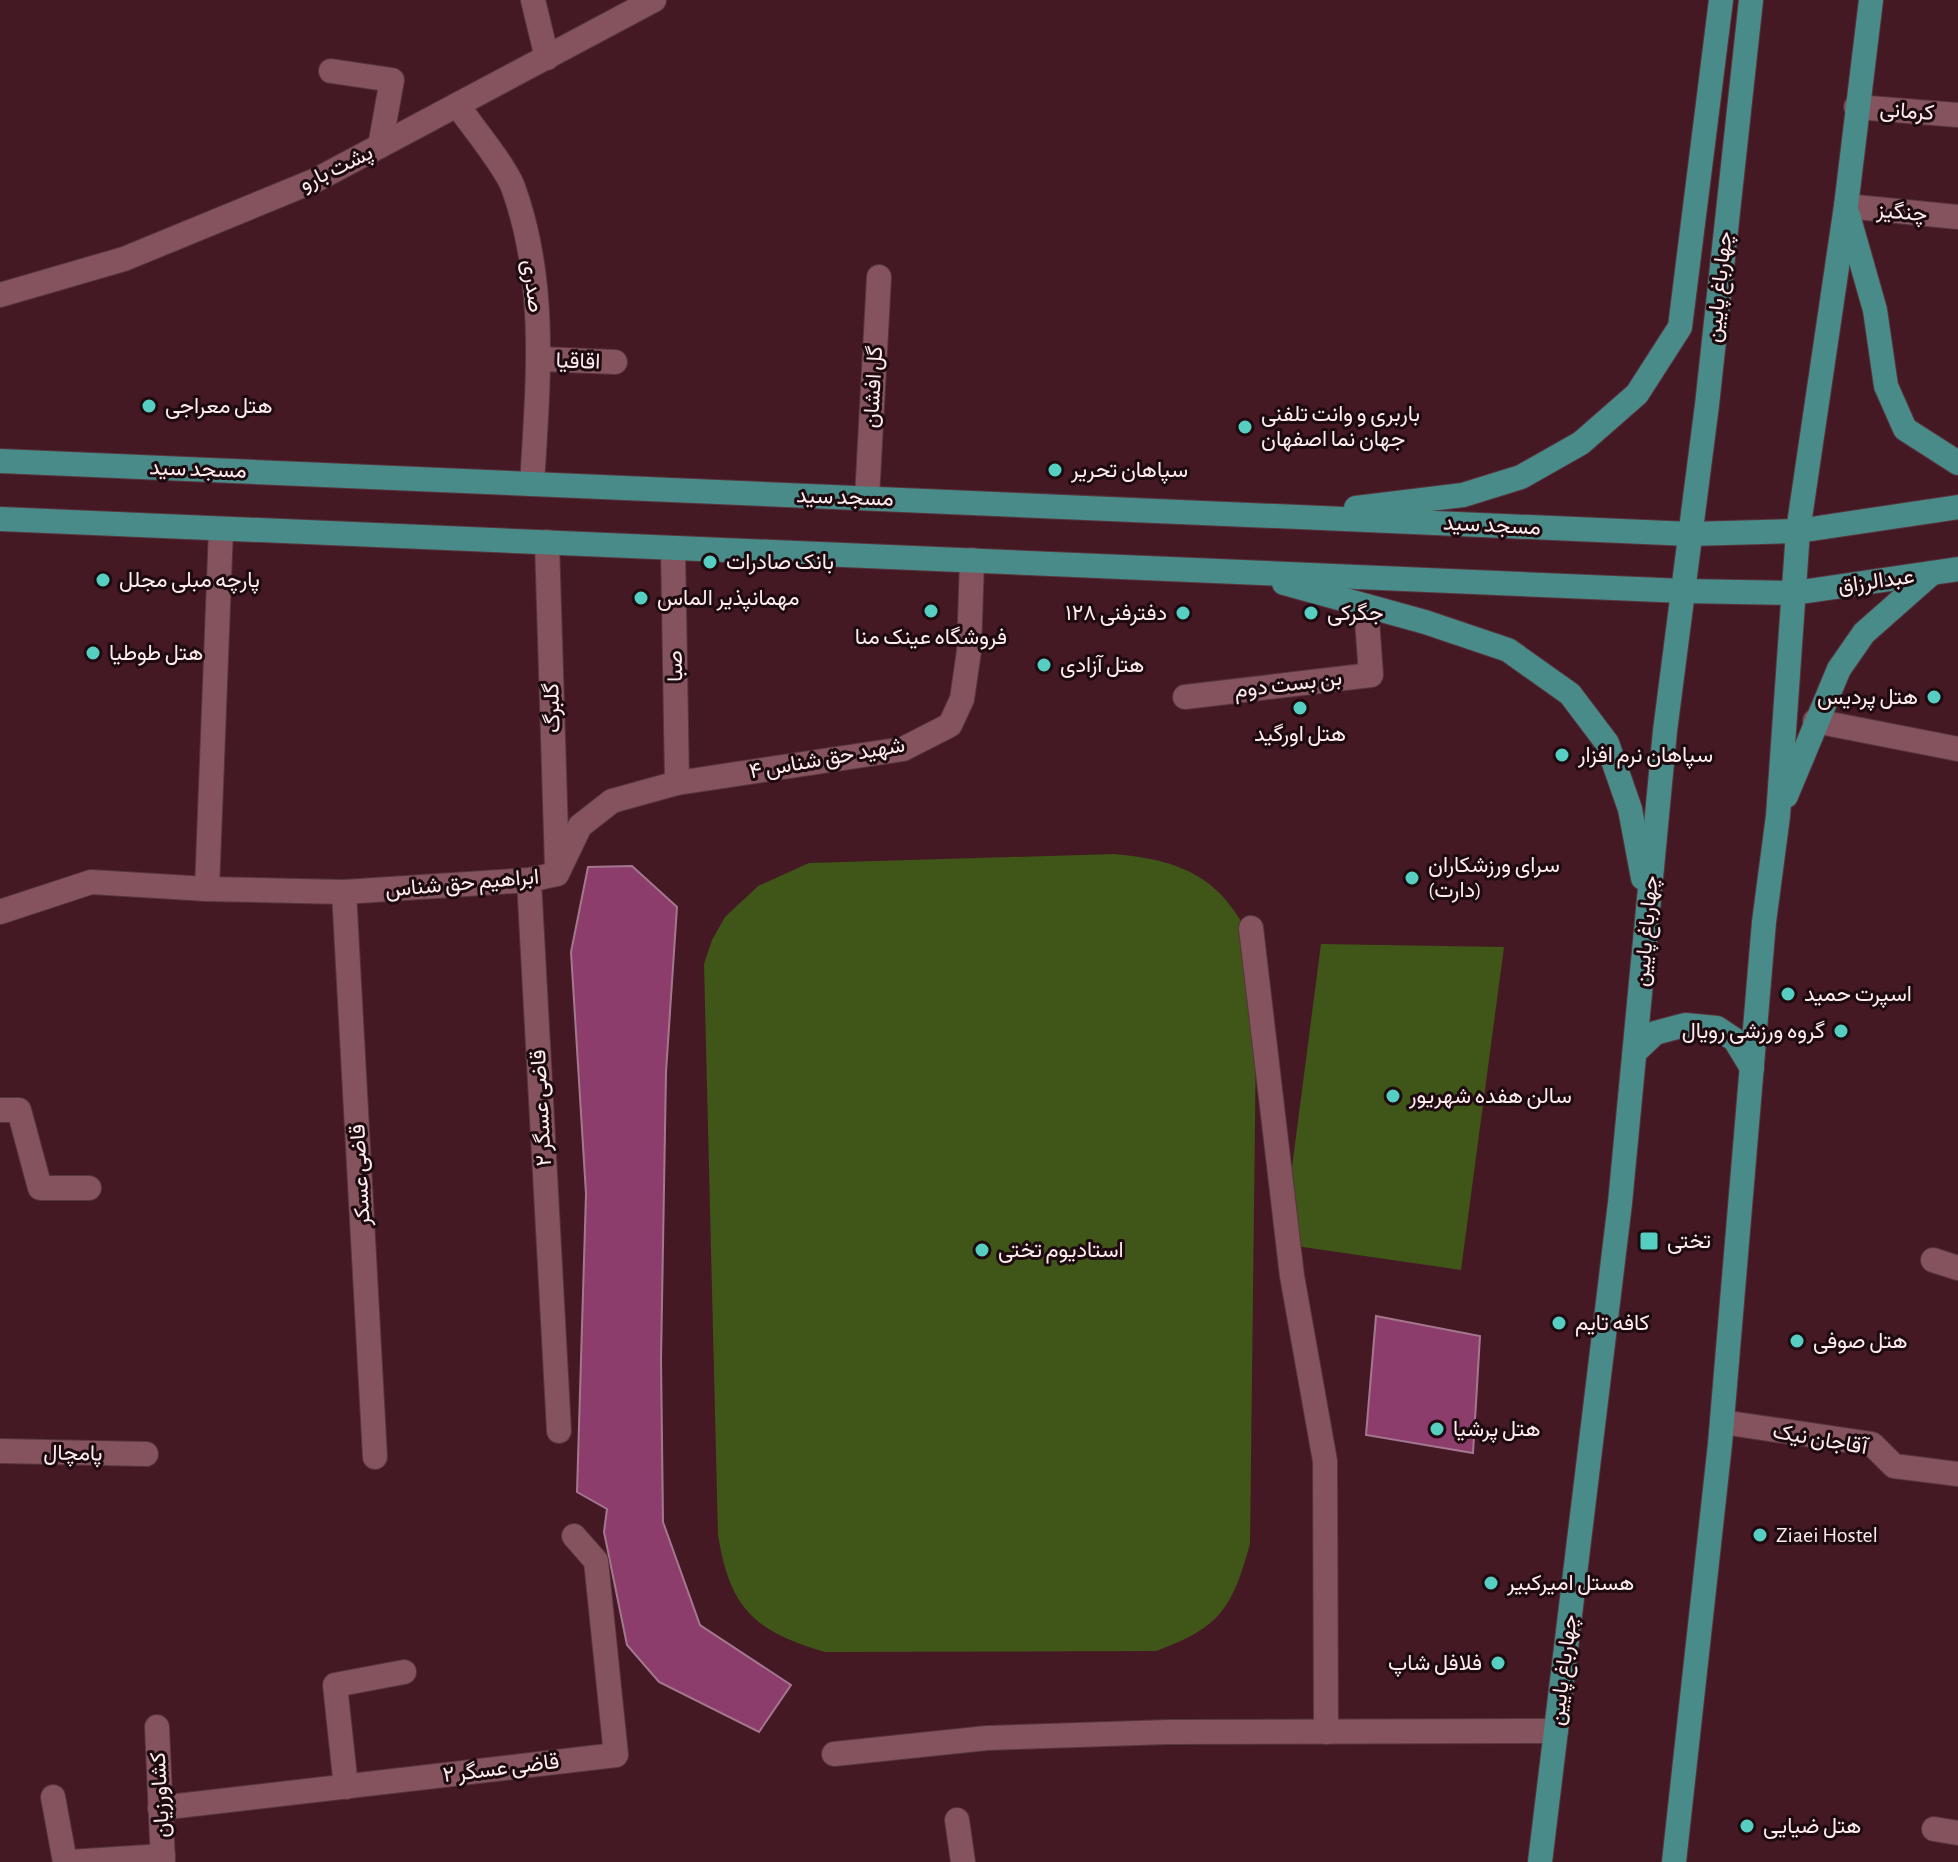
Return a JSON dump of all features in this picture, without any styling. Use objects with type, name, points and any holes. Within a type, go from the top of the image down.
[{"type":"main road","points":[[1283,516],[1463,495],[1521,477],[1581,443],[1637,394],[1680,327],[1721,0]]},
{"type":"main road","name":"چهارباغ پایین","points":[[1540,1862],[1619,1219],[1665,731],[1708,390],[1751,0]]},
{"type":"main road","points":[[1674,1862],[1722,1422],[1764,922],[1778,816],[1798,531],[1846,206],[1871,0]]},
{"type":"main road","points":[[1846,206],[1875,310],[1886,386],[1905,429],[1958,463]]},
{"type":"main road","name":"مسجد سید","points":[[0,461],[1690,534],[1798,531]]},
{"type":"main road","points":[[1798,531],[1958,507]]},
{"type":"main road","points":[[0,519],[1684,591]]},
{"type":"main road","name":"عبدالرزاق","points":[[1684,591],[1794,593],[1958,569]]},
{"type":"main road","points":[[1244,572],[1425,622],[1508,650],[1570,694],[1607,743],[1630,809],[1648,908]]},
{"type":"main road","points":[[1778,816],[1839,669],[1864,633],[1932,573]]},
{"type":"main road","points":[[1635,1052],[1655,1033],[1685,1025],[1717,1028],[1735,1040],[1752,1068]]},
{"type":"street","points":[[533,0],[547,58]]},
{"type":"street","name":"پشت بارو","points":[[0,295],[124,259],[316,180],[654,0]]},
{"type":"street","points":[[331,71],[392,80],[380,146]]},
{"type":"street","name":"صدری","points":[[458,106],[512,184],[535,273],[540,359],[532,484]]},
{"type":"street","name":"کرمانی","points":[[1856,107],[1958,115]]},
{"type":"street","name":"چنگیز","points":[[1846,206],[1958,217]]},
{"type":"street","name":"گل افشان","points":[[867,498],[879,277]]},
{"type":"street","name":"اقاقیا","points":[[540,359],[615,362]]},
{"type":"street","points":[[207,889],[221,529]]},
{"type":"street","name":"گلبرگ","points":[[547,542],[557,874]]},
{"type":"street","name":"صبا","points":[[673,548],[677,783]]},
{"type":"street","name":"شهید حق شناس ۴","points":[[677,783],[903,749],[950,725],[962,699],[969,651],[972,560]]},
{"type":"street","name":"بن بست دوم","points":[[1185,697],[1371,675],[1366,606]]},
{"type":"street","points":[[1815,721],[1958,749]]},
{"type":"street","name":"ابراهیم حق شناس","points":[[0,912],[91,882],[207,889],[344,892],[529,880],[557,874],[580,826],[612,801],[677,783]]},
{"type":"street","name":"قاضی عسگر ۲","points":[[529,880],[559,1431]]},
{"type":"street","name":"قاضی عسکر","points":[[344,892],[375,1457]]},
{"type":"street","points":[[1251,928],[1292,1276],[1325,1461],[1326,1732]]},
{"type":"street","points":[[0,1110],[19,1110],[40,1188],[89,1188]]},
{"type":"street","points":[[1933,1260],[1958,1268]]},
{"type":"street","name":"آقاجان نیک","points":[[1722,1422],[1872,1444],[1894,1466],[1958,1474]]},
{"type":"street","name":"پامچال","points":[[0,1451],[146,1454]]},
{"type":"street","name":"قاضی عسگر ۲","points":[[160,1808],[616,1755],[596,1561],[574,1536]]},
{"type":"street","points":[[346,1787],[335,1685],[404,1672]]},
{"type":"street","name":"کشاورزیان","points":[[157,1727],[163,1859]]},
{"type":"street","points":[[834,1754],[987,1738],[1168,1732],[1556,1731]]},
{"type":"street","points":[[53,1797],[68,1862],[163,1859]]},
{"type":"street","points":[[957,1820],[963,1862]]},
{"type":"street","points":[[1934,1829],[1958,1833]]},
{"type":"green space","name":"استادیوم تختی","points":[[1114,854],[1164,862],[1202,879],[1232,908],[1257,953],[1250,1544],[1237,1584],[1221,1612],[1210,1623],[1196,1633],[1156,1651],[825,1652],[801,1644],[764,1626],[750,1614],[730,1582],[718,1535],[704,964],[712,940],[725,917],[758,886],[809,863]]},
{"type":"green space","name":"سالن هفده شهریور","points":[[1321,944],[1504,947],[1461,1270],[1282,1244]]},
{"type":"building","points":[[632,866],[677,907],[666,1072],[661,1360],[663,1522],[700,1625],[791,1685],[759,1732],[659,1682],[627,1645],[604,1532],[607,1509],[577,1492],[586,1194],[571,952],[588,867]]},
{"type":"building","points":[[1376,1316],[1480,1336],[1473,1453],[1366,1435]]},
{"type":"place","name":"هتل معراجی","points":[[149,406]]},
{"type":"place","name":"باربری و وانت تلفنی جهان نما اصفهان","points":[[1245,427]]},
{"type":"place","name":"سپاهان تحریر","points":[[1055,470]]},
{"type":"place","name":"بانک صادرات","points":[[710,562]]},
{"type":"place","name":"پارچه مبلی مجلل","points":[[103,580]]},
{"type":"place","name":"مهمانپذیر الماس","points":[[641,598]]},
{"type":"place","name":"فروشگاه عینک منا","points":[[931,611]]},
{"type":"place","name":"دفترفنی ۱۲۸","points":[[1183,613]]},
{"type":"place","name":"جگرکی","points":[[1311,613]]},
{"type":"place","name":"هتل طوطیا","points":[[93,653]]},
{"type":"place","name":"هتل آزادی","points":[[1044,665]]},
{"type":"place","name":"هتل پردیس","points":[[1934,697]]},
{"type":"place","name":"هتل اورگید","points":[[1300,708]]},
{"type":"place","name":"سپاهان نرم افزار","points":[[1562,755]]},
{"type":"place","name":"سرای ورزشکاران (دارت)","points":[[1412,878]]},
{"type":"place","name":"اسپرت حمید","points":[[1788,994]]},
{"type":"place","name":"گروه ورزشی رویال","points":[[1841,1031]]},
{"type":"place","name":"سالن هفده شهریور","points":[[1393,1096]]},
{"type":"place","name":"تختی","points":[[1649,1241]]},
{"type":"place","name":"استادیوم تختی","points":[[982,1250]]},
{"type":"place","name":"کافه تایم","points":[[1559,1323]]},
{"type":"place","name":"هتل صوفی","points":[[1797,1341]]},
{"type":"place","name":"هتل پرشیا","points":[[1437,1429]]},
{"type":"place","name":"Ziaei Hostel","points":[[1760,1535]]},
{"type":"place","name":"هستل امیرکبیر","points":[[1491,1583]]},
{"type":"place","name":"فلافل شاپ","points":[[1498,1663]]},
{"type":"place","name":"هتل ضیایی","points":[[1747,1826]]}]
